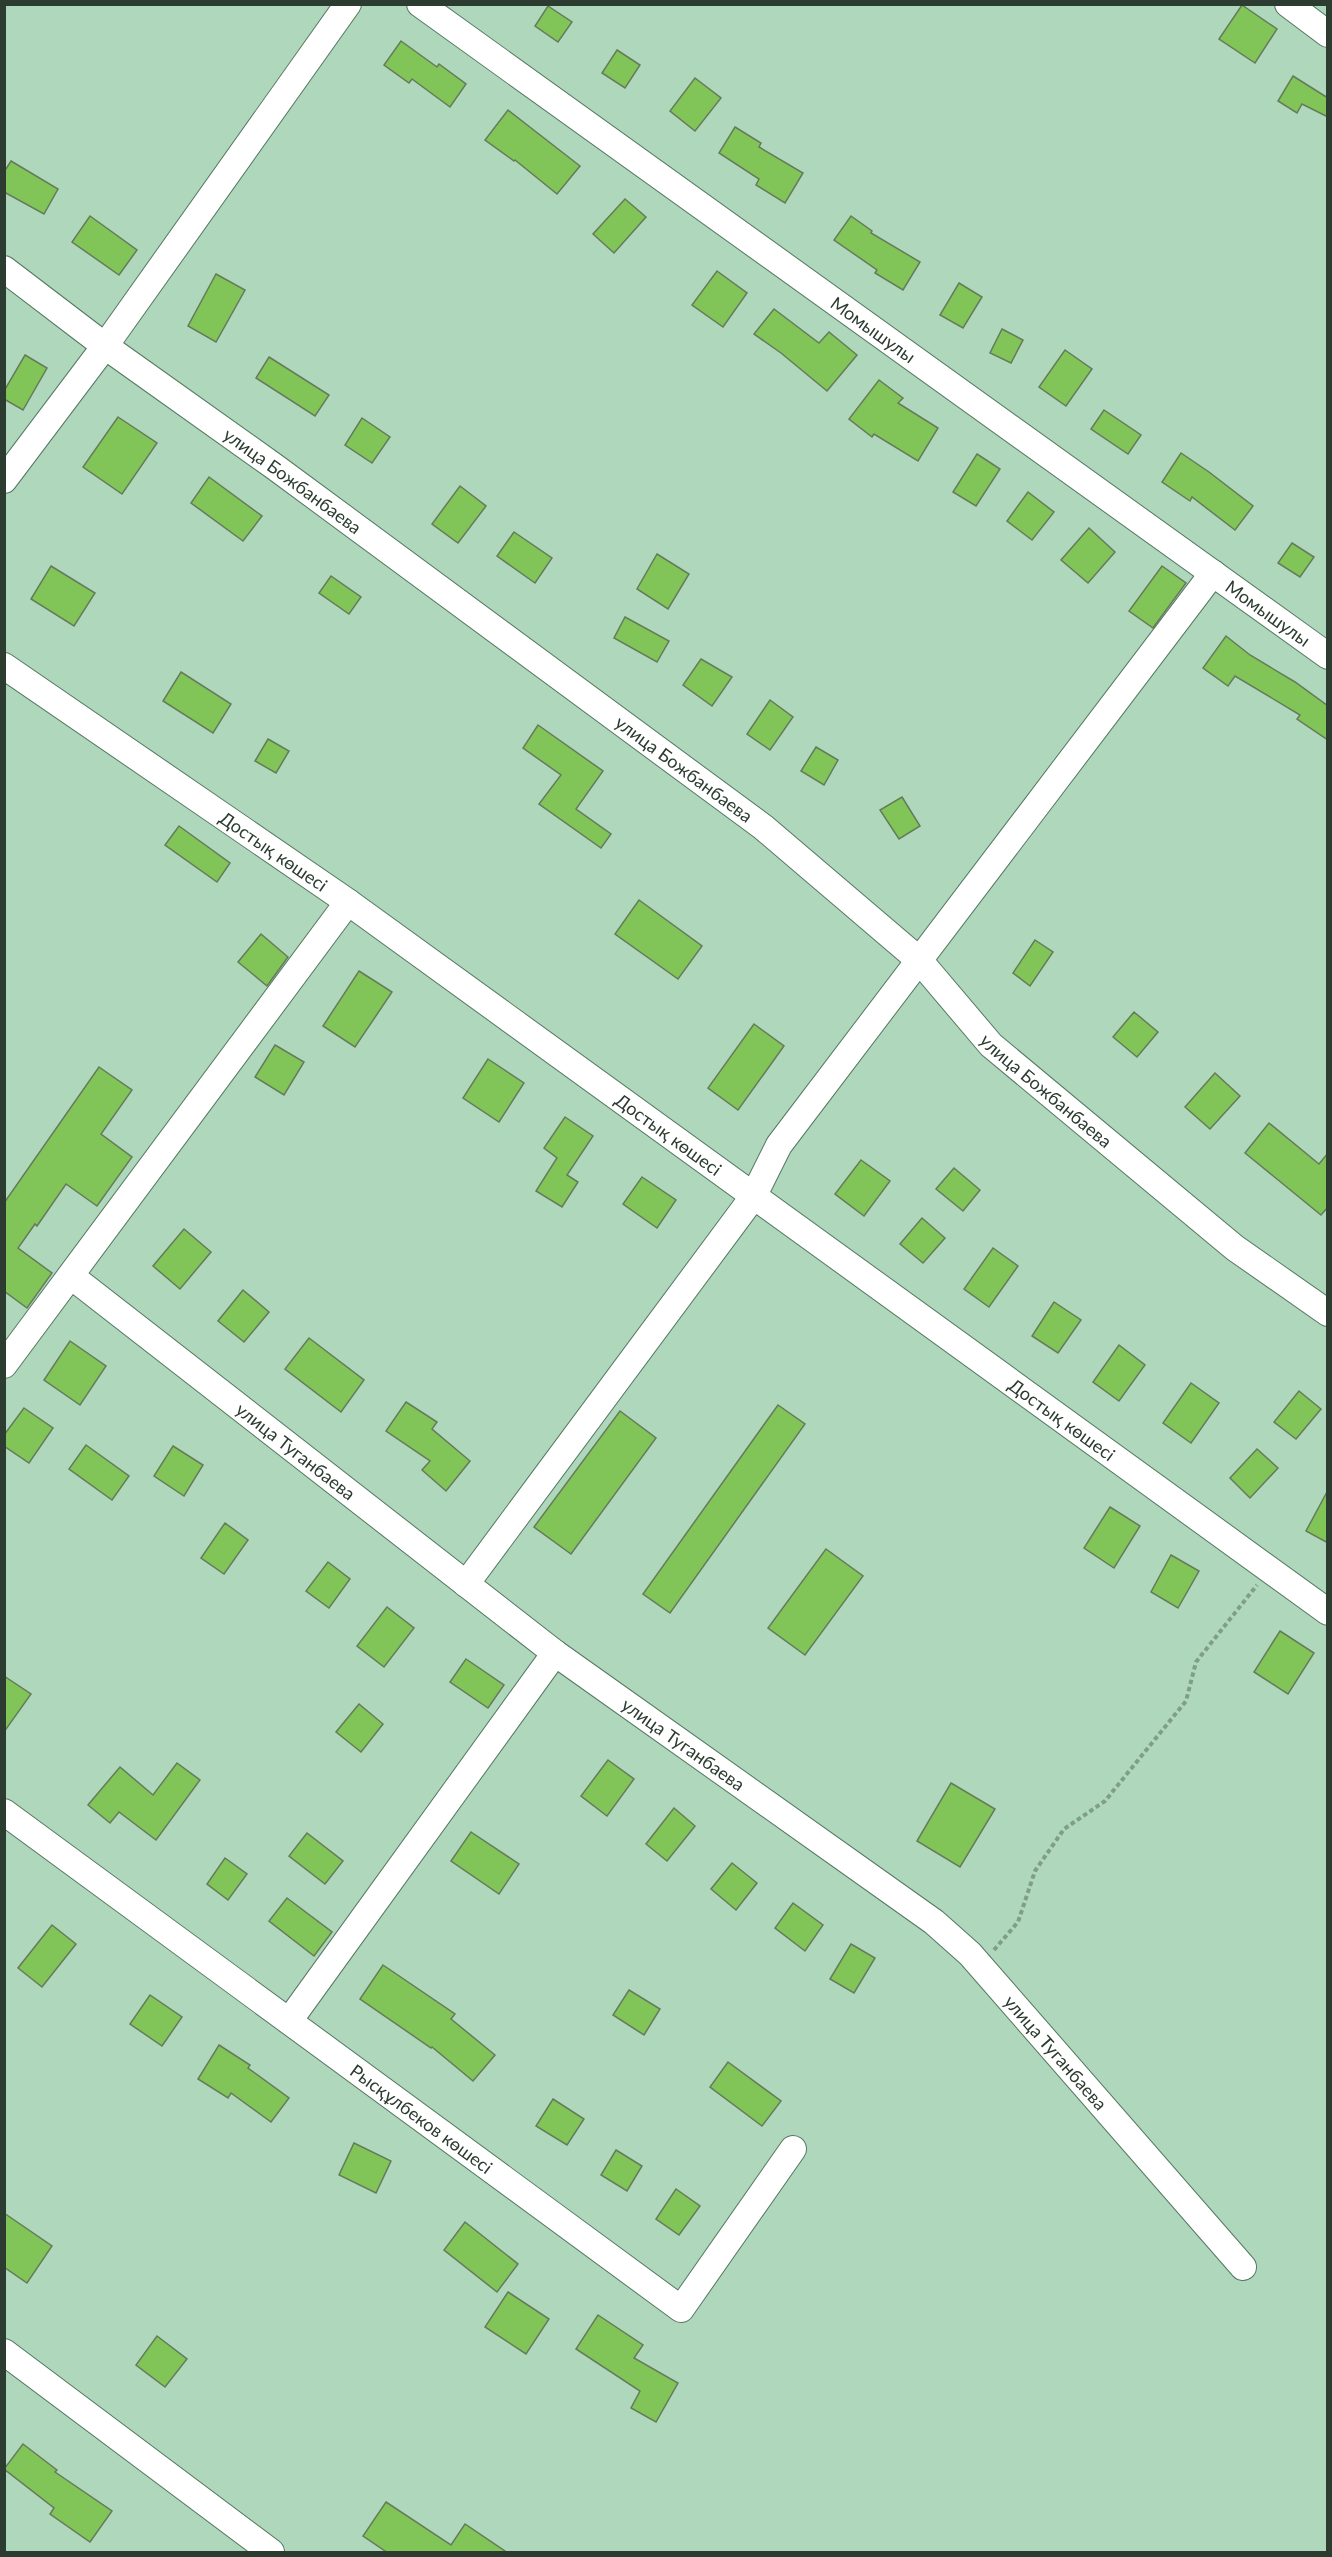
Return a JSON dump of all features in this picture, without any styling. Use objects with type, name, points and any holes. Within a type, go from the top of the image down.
[{"type":"street","points":[[4,480],[105,346],[348,4]]},
{"type":"street","name":"Момышулы","points":[[420,4],[1328,656]]},
{"type":"street","points":[[1288,4],[1328,34]]},
{"type":"street","name":"улица Божбанбаева","points":[[4,269],[105,346],[276,467],[763,827],[919,960],[991,1045],[1235,1248],[1328,1313]]},
{"type":"street","points":[[466,1584],[753,1197],[779,1145],[1213,573]]},
{"type":"street","name":"Достық көшесі","points":[[4,666],[348,902],[1328,1611]]},
{"type":"street","points":[[4,1365],[348,902]]},
{"type":"street","name":"улица Туганбаева","points":[[71,1276],[555,1653],[934,1922],[980,1966],[1243,2267]]},
{"type":"street","points":[[289,2021],[555,1653]]},
{"type":"street","name":"Рысқұлбеков көшесі","points":[[4,1812],[681,2310],[793,2149]]},
{"type":"street","points":[[4,2352],[271,2553]]},
{"type":"path","points":[[980,1966],[1018,1922],[1035,1871],[1064,1829],[1105,1801],[1186,1701],[1196,1662],[1269,1570]]},
{"type":"building","points":[[1242,5],[1277,29],[1255,63],[1219,39]]},
{"type":"building","points":[[548,6],[572,22],[558,42],[535,26]]},
{"type":"building","points":[[401,41],[437,67],[439,64],[466,84],[450,107],[412,79],[409,83],[384,65]]},
{"type":"building","points":[[617,50],[640,65],[625,88],[602,73]]},
{"type":"building","points":[[1293,76],[1328,98],[1328,117],[1302,104],[1297,113],[1278,101]]},
{"type":"building","points":[[695,78],[721,98],[695,131],[670,111]]},
{"type":"building","points":[[508,110],[580,166],[557,194],[515,160],[485,140]]},
{"type":"building","points":[[735,127],[761,143],[759,147],[803,173],[785,203],[756,185],[759,179],[719,153]]},
{"type":"building","points":[[11,161],[58,189],[44,214],[4,192],[4,172]]},
{"type":"building","points":[[625,199],[646,217],[614,253],[593,234]]},
{"type":"building","points":[[90,216],[137,250],[119,275],[72,242]]},
{"type":"building","points":[[851,216],[872,231],[871,233],[920,262],[903,290],[875,273],[877,270],[834,240]]},
{"type":"building","points":[[717,271],[747,293],[723,327],[692,305]]},
{"type":"building","points":[[216,274],[245,290],[216,342],[188,326]]},
{"type":"building","points":[[959,283],[982,297],[963,328],[940,315]]},
{"type":"building","points":[[774,309],[819,343],[829,332],[857,355],[827,391],[754,334]]},
{"type":"building","points":[[1002,329],[1023,340],[1011,363],[990,353]]},
{"type":"building","points":[[1065,350],[1092,369],[1066,406],[1039,387]]},
{"type":"building","points":[[25,355],[47,368],[23,410],[4,399],[4,391]]},
{"type":"building","points":[[269,357],[329,395],[315,416],[256,378]]},
{"type":"building","points":[[879,380],[903,398],[898,403],[938,428],[918,461],[874,434],[872,437],[849,419]]},
{"type":"building","points":[[1104,410],[1141,435],[1128,454],[1091,429]]},
{"type":"building","points":[[118,417],[157,443],[122,494],[83,467]]},
{"type":"building","points":[[362,418],[390,437],[372,463],[345,445]]},
{"type":"building","points":[[1181,453],[1253,506],[1235,530],[1192,497],[1190,501],[1162,482]]},
{"type":"building","points":[[977,454],[1000,469],[976,506],[953,492]]},
{"type":"building","points":[[209,477],[262,516],[243,541],[191,503]]},
{"type":"building","points":[[460,486],[486,506],[458,543],[432,524]]},
{"type":"building","points":[[1028,492],[1054,512],[1032,540],[1007,521]]},
{"type":"building","points":[[1089,528],[1115,552],[1088,583],[1061,560]]},
{"type":"building","points":[[514,532],[552,558],[535,583],[497,556]]},
{"type":"building","points":[[1292,543],[1314,557],[1300,577],[1278,563]]},
{"type":"building","points":[[657,554],[689,574],[668,609],[637,589]]},
{"type":"building","points":[[51,566],[95,593],[74,626],[31,599]]},
{"type":"building","points":[[1162,566],[1186,583],[1153,628],[1129,611]]},
{"type":"building","points":[[331,576],[361,597],[349,614],[319,593]]},
{"type":"building","points":[[625,617],[669,641],[657,662],[614,638]]},
{"type":"building","points":[[1226,636],[1250,655],[1295,682],[1328,706],[1328,740],[1297,719],[1300,715],[1235,676],[1228,686],[1203,668]]},
{"type":"building","points":[[701,659],[732,677],[712,706],[683,685]]},
{"type":"building","points":[[181,672],[231,704],[213,733],[163,701]]},
{"type":"building","points":[[770,700],[793,717],[770,750],[747,734]]},
{"type":"building","points":[[538,725],[603,771],[576,809],[611,834],[601,848],[539,804],[561,775],[523,748]]},
{"type":"building","points":[[268,739],[289,751],[276,773],[255,761]]},
{"type":"building","points":[[816,747],[838,760],[824,785],[801,771]]},
{"type":"building","points":[[902,797],[920,826],[899,839],[880,810]]},
{"type":"building","points":[[179,826],[230,863],[217,882],[165,845]]},
{"type":"building","points":[[639,900],[702,946],[678,979],[615,934]]},
{"type":"building","points":[[261,934],[288,957],[267,986],[238,962]]},
{"type":"building","points":[[1035,940],[1053,952],[1030,986],[1013,973]]},
{"type":"building","points":[[359,971],[392,992],[355,1047],[323,1026]]},
{"type":"building","points":[[1134,1012],[1158,1032],[1137,1057],[1113,1037]]},
{"type":"building","points":[[754,1024],[784,1046],[738,1110],[708,1088]]},
{"type":"building","points":[[275,1045],[304,1062],[284,1095],[255,1077]]},
{"type":"building","points":[[488,1059],[524,1083],[499,1122],[463,1098]]},
{"type":"building","points":[[99,1067],[132,1090],[101,1134],[132,1157],[97,1206],[66,1184],[37,1226],[35,1224],[18,1248],[52,1273],[27,1308],[4,1291],[4,1203]]},
{"type":"building","points":[[1215,1073],[1240,1096],[1210,1129],[1185,1107]]},
{"type":"building","points":[[565,1117],[593,1136],[567,1175],[578,1182],[562,1207],[536,1191],[557,1158],[544,1148]]},
{"type":"building","points":[[1269,1123],[1319,1164],[1328,1153],[1328,1207],[1321,1215],[1245,1153]]},
{"type":"building","points":[[861,1160],[890,1181],[864,1216],[835,1194]]},
{"type":"building","points":[[954,1168],[980,1190],[963,1211],[936,1189]]},
{"type":"building","points":[[642,1177],[676,1200],[657,1228],[623,1204]]},
{"type":"building","points":[[922,1218],[945,1238],[923,1263],[900,1244]]},
{"type":"building","points":[[184,1229],[211,1252],[180,1289],[153,1266]]},
{"type":"building","points":[[993,1248],[1018,1266],[989,1307],[964,1289]]},
{"type":"building","points":[[243,1290],[269,1312],[244,1342],[218,1321]]},
{"type":"building","points":[[1054,1302],[1081,1320],[1058,1353],[1032,1336]]},
{"type":"building","points":[[309,1338],[364,1380],[341,1412],[285,1369]]},
{"type":"building","points":[[70,1341],[106,1366],[80,1405],[44,1380]]},
{"type":"building","points":[[1119,1345],[1145,1365],[1119,1401],[1093,1382]]},
{"type":"building","points":[[1191,1383],[1219,1403],[1191,1443],[1163,1423]]},
{"type":"building","points":[[1299,1391],[1321,1409],[1296,1439],[1274,1422]]},
{"type":"building","points":[[406,1402],[437,1422],[432,1429],[470,1461],[446,1491],[422,1470],[430,1461],[386,1431]]},
{"type":"building","points":[[778,1405],[805,1424],[670,1613],[643,1594]]},
{"type":"building","points":[[24,1408],[53,1428],[29,1463],[4,1446],[4,1435]]},
{"type":"building","points":[[620,1411],[656,1438],[571,1554],[534,1527]]},
{"type":"building","points":[[86,1445],[129,1476],[112,1500],[69,1469]]},
{"type":"building","points":[[173,1446],[203,1465],[184,1496],[154,1476]]},
{"type":"building","points":[[1257,1449],[1278,1468],[1250,1498],[1230,1478]]},
{"type":"building","points":[[1328,1490],[1328,1543],[1306,1531]]},
{"type":"building","points":[[1110,1507],[1140,1526],[1114,1568],[1084,1548]]},
{"type":"building","points":[[225,1523],[248,1540],[224,1574],[201,1558]]},
{"type":"building","points":[[826,1549],[863,1576],[805,1655],[768,1628]]},
{"type":"building","points":[[1171,1555],[1199,1571],[1178,1608],[1151,1592]]},
{"type":"building","points":[[328,1562],[350,1579],[329,1608],[306,1591]]},
{"type":"building","points":[[387,1607],[414,1628],[384,1667],[357,1646]]},
{"type":"building","points":[[1280,1631],[1314,1653],[1288,1694],[1254,1672]]},
{"type":"building","points":[[466,1659],[504,1685],[488,1708],[450,1682]]},
{"type":"building","points":[[4,1676],[31,1694],[4,1732]]},
{"type":"building","points":[[359,1704],[383,1724],[361,1752],[336,1732]]},
{"type":"building","points":[[608,1760],[634,1779],[607,1816],[581,1796]]},
{"type":"building","points":[[177,1763],[200,1780],[156,1840],[119,1812],[110,1823],[88,1805],[120,1767],[153,1795]]},
{"type":"building","points":[[951,1783],[995,1809],[960,1867],[917,1841]]},
{"type":"building","points":[[674,1808],[695,1826],[667,1861],[646,1844]]},
{"type":"building","points":[[471,1832],[519,1864],[499,1894],[451,1861]]},
{"type":"building","points":[[307,1833],[343,1861],[325,1884],[289,1856]]},
{"type":"building","points":[[225,1858],[247,1874],[228,1900],[207,1884]]},
{"type":"building","points":[[732,1863],[757,1883],[736,1910],[711,1889]]},
{"type":"building","points":[[287,1898],[332,1932],[314,1956],[269,1921]]},
{"type":"building","points":[[793,1903],[823,1925],[805,1951],[775,1928]]},
{"type":"building","points":[[52,1925],[76,1944],[42,1987],[18,1968]]},
{"type":"building","points":[[851,1944],[875,1958],[854,1993],[830,1979]]},
{"type":"building","points":[[383,1965],[455,2014],[451,2019],[495,2055],[473,2081],[432,2047],[360,1999]]},
{"type":"building","points":[[629,1990],[660,2009],[644,2035],[613,2015]]},
{"type":"building","points":[[150,1995],[182,2017],[162,2046],[130,2024]]},
{"type":"building","points":[[219,2045],[250,2065],[248,2068],[289,2098],[271,2122],[231,2093],[228,2098],[198,2079]]},
{"type":"building","points":[[728,2062],[781,2101],[762,2126],[710,2087]]},
{"type":"building","points":[[553,2099],[584,2119],[567,2145],[536,2126]]},
{"type":"building","points":[[354,2143],[391,2161],[376,2193],[339,2175]]},
{"type":"building","points":[[616,2150],[642,2166],[627,2191],[601,2175]]},
{"type":"building","points":[[676,2189],[700,2206],[679,2235],[656,2219]]},
{"type":"building","points":[[4,2213],[52,2246],[27,2283],[4,2267]]},
{"type":"building","points":[[465,2222],[518,2264],[497,2292],[444,2250]]},
{"type":"building","points":[[508,2292],[549,2319],[526,2354],[485,2327]]},
{"type":"building","points":[[598,2315],[643,2345],[634,2358],[678,2383],[656,2422],[631,2408],[640,2391],[576,2349]]},
{"type":"building","points":[[157,2336],[187,2359],[165,2387],[136,2365]]},
{"type":"building","points":[[23,2444],[57,2470],[55,2472],[112,2511],[90,2542],[50,2514],[54,2508],[4,2469]]},
{"type":"building","points":[[386,2502],[451,2545],[465,2524],[508,2553],[388,2553],[363,2536]]}]
